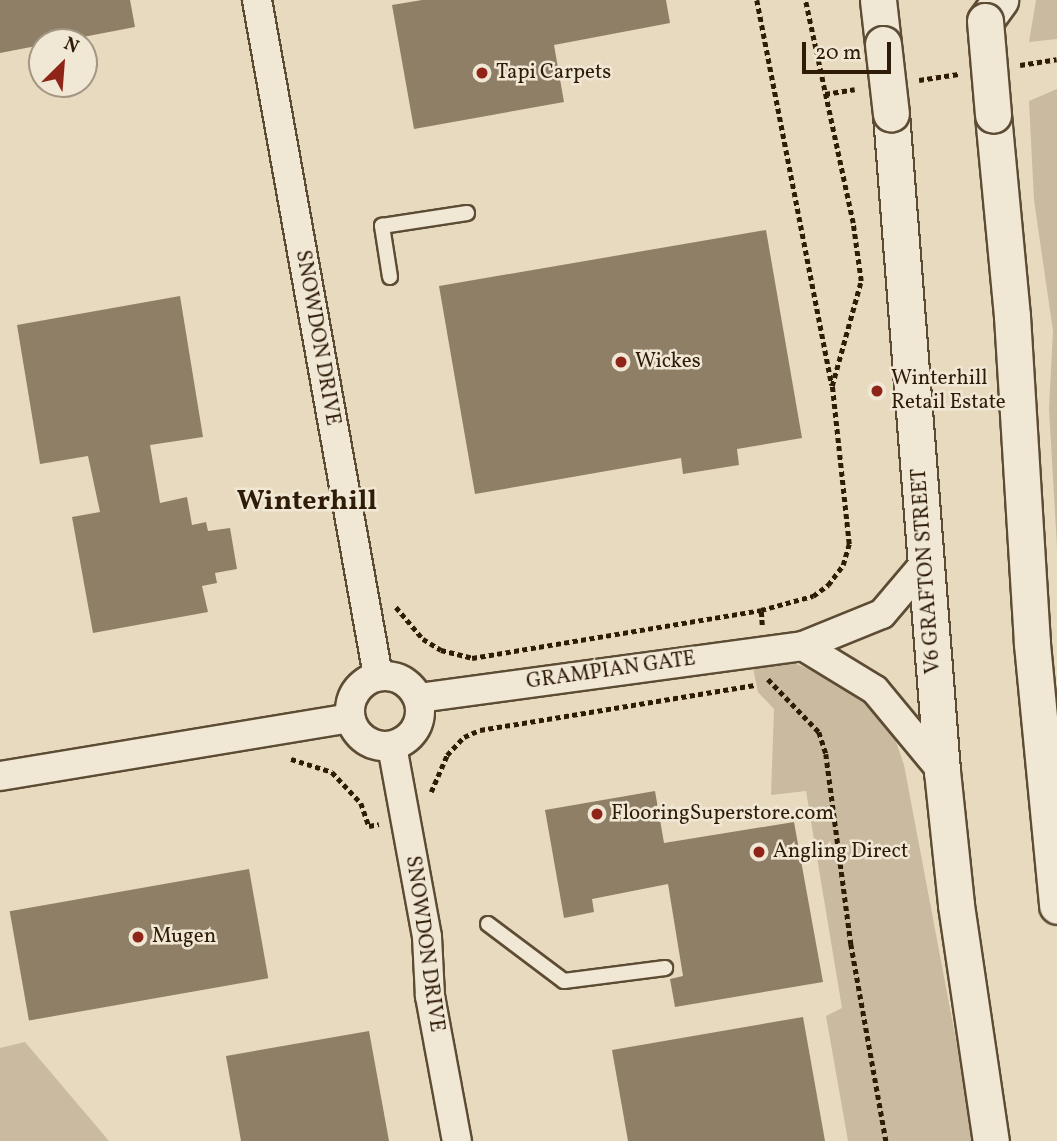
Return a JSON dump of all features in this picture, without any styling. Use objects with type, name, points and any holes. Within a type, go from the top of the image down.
[{"type":"street","name":"SNOWDON DRIVE","points":[[257,0],[378,676]]},
{"type":"street","name":"V6 GRAFTON STREET","points":[[878,0],[891,114],[942,771],[956,905],[991,1141]]},
{"type":"street","points":[[989,7],[993,115],[1012,316],[1032,644],[1057,906]]},
{"type":"street","name":"GRAMPIAN GATE","points":[[419,698],[803,646],[881,614],[927,561]]},
{"type":"street","points":[[803,646],[875,690],[942,771]]},
{"type":"street","points":[[378,676],[394,676],[410,685],[419,698],[422,710],[415,732],[392,746],[377,746],[361,737],[350,718],[358,687],[378,676]]},
{"type":"street","points":[[0,776],[350,718]]},
{"type":"street","name":"SNOWDON DRIVE","points":[[392,746],[427,937],[430,996],[457,1141]]},
{"type":"lane","points":[[390,277],[382,226],[467,213]]},
{"type":"lane","points":[[488,924],[564,981],[665,968]]},
{"type":"path","points":[[393,599],[423,639],[441,650],[472,657],[761,610],[813,596],[828,585],[846,554],[848,529],[832,386],[757,0]]},
{"type":"path","points":[[805,0],[860,281],[832,386]]},
{"type":"path","points":[[1016,65],[1057,59]]},
{"type":"path","points":[[907,82],[961,74]]},
{"type":"path","points":[[825,94],[866,88]]},
{"type":"path","points":[[761,610],[769,682],[819,732],[826,754],[851,944],[887,1141]]},
{"type":"path","points":[[281,759],[299,760],[332,772],[361,803],[369,826],[430,812],[431,791],[447,755],[464,737],[480,730],[769,682]]},
{"type":"shaded area","points":[[1036,0],[1057,0],[1057,39],[1029,42]]},
{"type":"shaded area","points":[[1057,89],[1057,548],[1049,409],[1053,331],[1034,200],[1029,101]]},
{"type":"shaded area","points":[[789,661],[840,681],[876,711],[893,733],[904,765],[975,1141],[848,1141],[826,1016],[842,1008],[806,791],[771,795],[774,709],[758,692],[752,663]]},
{"type":"shaded area","points":[[25,1042],[109,1141],[0,1141],[0,1048]]},
{"type":"building","points":[[0,0],[130,0],[135,27],[98,34],[98,28],[28,28],[28,48],[0,53]]},
{"type":"building","name":"Tapi Carpets","points":[[422,0],[666,0],[670,23],[554,45],[564,102],[414,129],[392,5]]},
{"type":"building","name":"Wickes","points":[[766,230],[802,438],[737,449],[739,465],[683,474],[681,458],[475,494],[439,286]]},
{"type":"building","points":[[180,296],[203,437],[150,445],[160,503],[187,497],[192,525],[206,522],[208,531],[230,528],[237,569],[215,573],[217,583],[202,586],[208,612],[93,633],[72,517],[100,512],[88,456],[40,464],[17,325]]},
{"type":"building","points":[[655,791],[664,843],[794,822],[823,982],[675,1007],[670,979],[683,976],[668,884],[592,899],[594,912],[564,918],[545,810]]},
{"type":"building","name":"Mugen","points":[[249,869],[268,978],[29,1021],[10,911]]},
{"type":"building","points":[[803,1017],[825,1141],[628,1141],[612,1050]]},
{"type":"building","points":[[369,1031],[389,1141],[241,1141],[226,1056]]},
{"type":"place","name":"Tapi Carpets","points":[[482,73]]},
{"type":"place","name":"Wickes","points":[[621,362]]},
{"type":"place","name":"Winterhill Retail Estate","points":[[877,391]]},
{"type":"place","name":"FlooringSuperstore.com","points":[[597,814]]},
{"type":"place","name":"Angling Direct","points":[[759,852]]},
{"type":"place","name":"Mugen","points":[[138,937]]},
{"type":"district","name":"Winterhill","points":[[307,502]]}]
